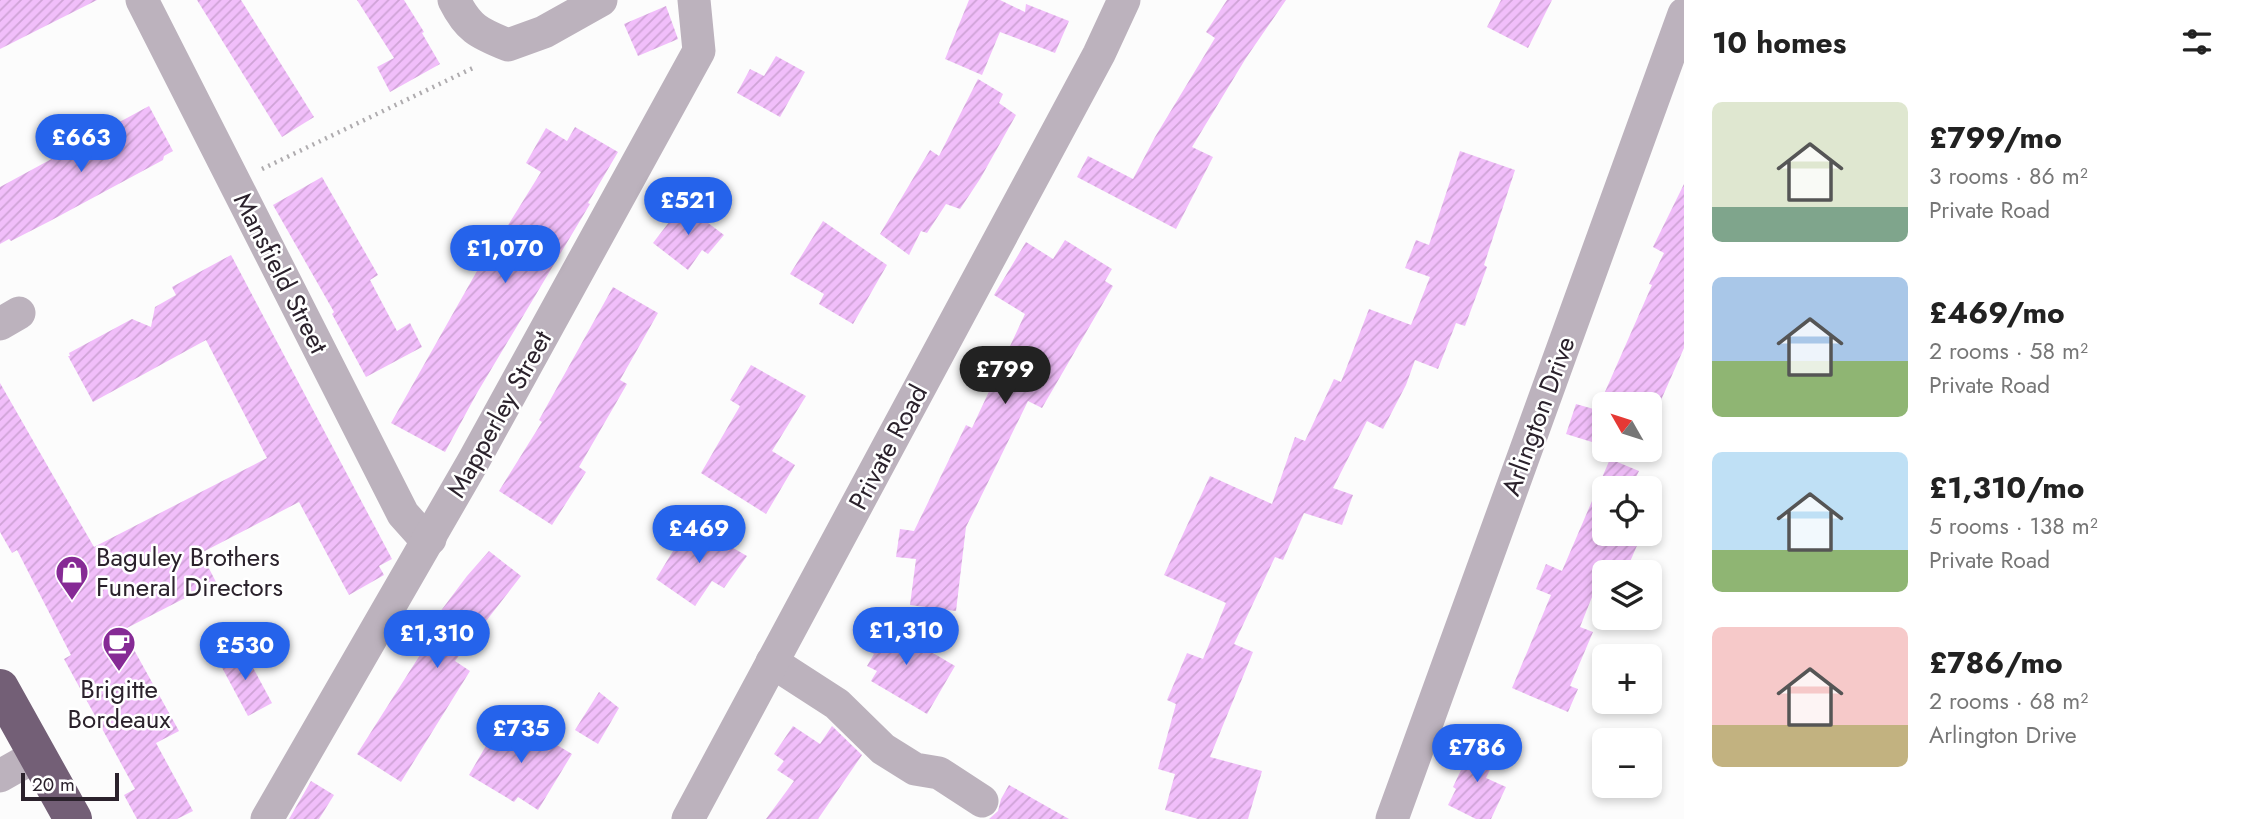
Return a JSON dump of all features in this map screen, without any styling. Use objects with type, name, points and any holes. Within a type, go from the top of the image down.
[{"type":"highway","points":[[0,688],[73,819]]},
{"type":"street","name":"Mansfield Street","points":[[142,0],[404,514],[420,533],[430,539]]},
{"type":"street","points":[[453,0],[464,20],[484,35],[508,45],[544,32],[601,0]]},
{"type":"street","name":"Mapperley Street","points":[[267,819],[430,539],[699,51],[694,0]]},
{"type":"street","name":"Private Road","points":[[688,819],[1114,5]]},
{"type":"street","name":"Arlington Drive","points":[[1392,819],[1684,14]]},
{"type":"street","points":[[772,662],[837,704],[883,749],[915,769],[939,773],[982,801]]},
{"type":"street","points":[[0,776],[37,755]]},
{"type":"path","points":[[234,181],[479,65],[508,45]]},
{"type":"building","points":[[0,0],[97,0],[0,49]]},
{"type":"building","points":[[197,0],[241,0],[314,117],[282,137]]},
{"type":"building","points":[[357,0],[404,0],[440,64],[390,92],[377,67],[394,58]]},
{"type":"building","points":[[969,0],[1000,0],[1025,12],[1026,4],[1069,21],[1055,53],[1000,32],[982,75],[945,59]]},
{"type":"building","points":[[1227,0],[1286,0],[1246,58],[1192,147],[1213,157],[1176,229],[1077,177],[1088,156],[1133,179],[1215,38],[1206,32]]},
{"type":"building","points":[[1501,0],[1552,0],[1528,48],[1487,27]]},
{"type":"building","points":[[666,6],[678,39],[638,56],[624,24]]},
{"type":"building","points":[[776,56],[805,72],[780,117],[737,93],[750,69],[764,76]]},
{"type":"building","points":[[978,79],[1003,94],[999,103],[1016,115],[960,209],[946,204],[927,233],[921,231],[909,255],[880,234],[930,150],[939,156]]},
{"type":"building","points":[[149,106],[173,151],[164,156],[163,160],[50,221],[0,244],[0,187]]},
{"type":"building","points":[[575,127],[618,152],[445,452],[391,423],[494,241],[497,243],[541,172],[526,163],[546,128],[567,141]]},
{"type":"building","points":[[1460,151],[1515,170],[1484,265],[1487,267],[1465,326],[1456,323],[1438,369],[1415,360],[1406,385],[1383,429],[1367,421],[1333,488],[1353,495],[1342,525],[1304,513],[1283,560],[1275,557],[1234,644],[1253,652],[1210,757],[1262,771],[1248,819],[1198,819],[1165,810],[1175,774],[1158,769],[1176,704],[1167,700],[1187,653],[1203,659],[1226,603],[1164,575],[1210,476],[1272,504],[1295,437],[1305,441],[1334,379],[1341,382],[1369,309],[1411,325],[1430,277],[1405,268],[1416,240],[1429,245]]},
{"type":"building","points":[[322,177],[378,275],[370,280],[397,331],[410,323],[422,347],[366,377],[332,314],[334,312],[273,205]]},
{"type":"building","points":[[1684,184],[1684,348],[1662,398],[1662,392],[1605,392],[1664,253],[1653,247]]},
{"type":"building","points":[[683,204],[724,235],[708,254],[702,250],[688,270],[653,243]]},
{"type":"building","points":[[823,221],[887,265],[853,324],[819,304],[824,294],[790,274]]},
{"type":"building","points":[[1065,240],[1112,269],[1105,281],[1113,286],[1042,408],[1028,401],[966,527],[956,611],[910,605],[916,559],[896,557],[900,529],[914,531],[966,425],[972,428],[1025,314],[994,295],[1026,242],[1053,259]]},
{"type":"building","points":[[231,255],[392,559],[379,566],[384,575],[349,595],[299,502],[201,553],[216,582],[123,630],[179,731],[156,743],[193,811],[177,819],[137,819],[124,795],[135,789],[64,659],[71,655],[17,550],[12,553],[0,532],[0,383],[94,547],[267,458],[206,340],[93,402],[68,356],[132,319],[151,327],[155,307],[176,295],[172,287]]},
{"type":"building","points":[[613,287],[658,313],[620,380],[627,384],[579,467],[586,472],[552,525],[499,491],[542,422],[539,420]]},
{"type":"building","points":[[751,365],[806,396],[772,451],[795,465],[766,514],[701,473],[740,406],[730,400]]},
{"type":"building","points":[[1576,404],[1592,409],[1592,442],[1566,434]]},
{"type":"building","points":[[1609,462],[1617,462],[1639,471],[1636,476],[1603,476]]},
{"type":"building","points":[[1592,501],[1592,546],[1637,546],[1631,560],[1592,560],[1592,597],[1580,627],[1593,632],[1570,686],[1578,689],[1568,712],[1512,688],[1551,595],[1536,589],[1546,564],[1562,571]]},
{"type":"building","points":[[690,523],[747,556],[724,588],[712,581],[695,606],[656,579]]},
{"type":"building","points":[[489,551],[521,576],[455,661],[470,671],[401,782],[357,754],[434,633],[428,628]]},
{"type":"building","points":[[877,620],[955,666],[927,714],[871,681],[877,671],[867,666],[874,654],[862,646]]},
{"type":"building","points":[[243,649],[272,703],[248,716],[219,662]]},
{"type":"building","points":[[599,692],[619,708],[598,744],[575,730]]},
{"type":"building","points":[[515,720],[572,754],[538,810],[518,797],[514,802],[469,775],[497,727],[507,733]]},
{"type":"building","points":[[793,726],[820,744],[832,726],[862,755],[818,819],[766,819],[794,781],[777,770],[784,761],[774,754]]},
{"type":"building","points":[[1475,740],[1499,751],[1486,778],[1506,787],[1491,819],[1476,819],[1448,805],[1456,789],[1453,787]]},
{"type":"building","points":[[311,781],[334,795],[319,819],[289,819]]},
{"type":"building","points":[[1009,785],[1069,819],[989,819],[998,811]]},
{"type":"place","name":"Baguley Brothers Funeral Directors","points":[[72,602]]},
{"type":"place","name":"Brigitte Bordeaux","points":[[119,673]]}]
